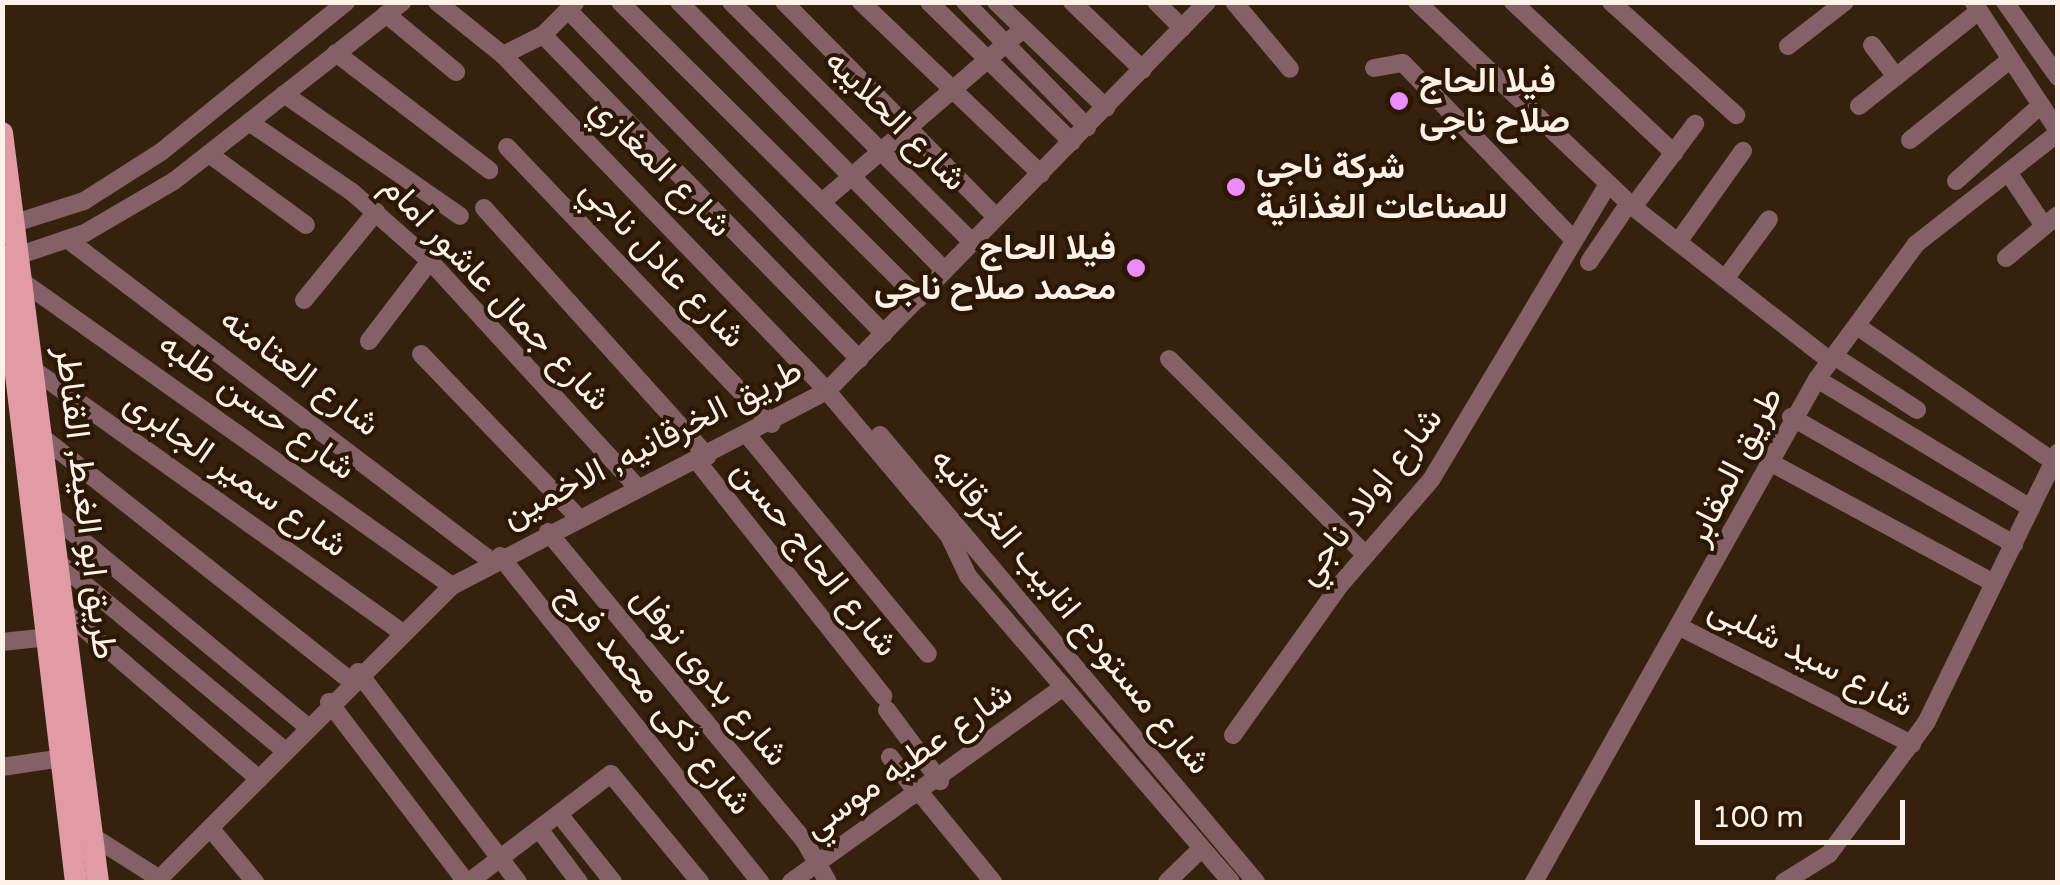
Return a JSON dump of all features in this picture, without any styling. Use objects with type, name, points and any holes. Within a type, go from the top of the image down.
[{"type":"main road","name":"طريق ابو الغيط, القناطر","points":[[2,133],[15,223],[11,255],[11,403],[44,595],[76,882]]},
{"type":"main road","name":"طريق ابو الغيط, القناطر","points":[[11,255],[23,282],[98,882]]},
{"type":"street","points":[[15,223],[84,201],[146,162],[346,2]]},
{"type":"street","name":"شارع المغازي","points":[[437,2],[503,56],[831,387]]},
{"type":"street","points":[[620,2],[919,298]]},
{"type":"street","points":[[679,2],[944,270]]},
{"type":"street","name":"شارع الحلايبه","points":[[731,2],[972,242]]},
{"type":"street","points":[[784,2],[996,218]]},
{"type":"street","points":[[861,2],[1040,174]]},
{"type":"street","points":[[928,2],[1072,142]]},
{"type":"street","points":[[965,2],[1087,127]]},
{"type":"street","points":[[996,2],[1106,108]]},
{"type":"street","points":[[1072,2],[1143,70]]},
{"type":"street","points":[[1156,2],[1182,28]]},
{"type":"street","points":[[1234,2],[1290,69]]},
{"type":"street","points":[[1417,2],[1631,205],[1832,359],[1917,410]]},
{"type":"street","points":[[1513,2],[1674,152]]},
{"type":"street","points":[[1611,2],[1736,115]]},
{"type":"street","points":[[1788,46],[1845,2]]},
{"type":"street","points":[[2005,2],[2058,77]]},
{"type":"street","name":"طريق الخرقانيه, الاخمين","points":[[163,876],[260,780],[354,676],[452,586],[578,516],[749,437],[831,387],[1204,4]]},
{"type":"street","points":[[503,56],[544,35],[573,5],[884,334]]},
{"type":"street","points":[[1860,106],[1976,7],[2058,132]]},
{"type":"street","points":[[11,255],[67,239],[210,154],[394,8],[456,72]]},
{"type":"street","points":[[822,202],[955,93],[1022,29]]},
{"type":"street","points":[[544,35],[859,359]]},
{"type":"street","points":[[1872,45],[1896,77]]},
{"type":"street","points":[[336,53],[489,170]]},
{"type":"street","points":[[1910,140],[2010,59]]},
{"type":"street","points":[[1374,68],[1403,63],[1571,237]]},
{"type":"street","points":[[284,94],[460,216]]},
{"type":"street","points":[[1956,181],[2041,105]]},
{"type":"street","name":"شارع جمال عاشور امام","points":[[249,122],[376,212],[430,261],[638,488]]},
{"type":"street","points":[[1589,262],[1695,124]]},
{"type":"street","name":"طريق المقابر","points":[[1534,882],[1680,627],[1791,417],[1916,244],[2010,176],[2058,132]]},
{"type":"street","name":"شارع عادل ناجي","points":[[506,147],[772,424]]},
{"type":"street","points":[[1678,242],[1743,151]]},
{"type":"street","points":[[210,154],[306,225]]},
{"type":"street","points":[[2006,258],[2051,220],[2010,176]]},
{"type":"street","name":"شارع اولاد ناجي","points":[[1233,735],[1365,554],[1458,439],[1571,237],[1608,184]]},
{"type":"street","name":"شارع الحاج حسن","points":[[484,208],[702,458],[940,781]]},
{"type":"street","points":[[304,300],[376,212]]},
{"type":"street","points":[[1725,278],[1769,219]]},
{"type":"street","name":"شارع العتامنه","points":[[67,239],[495,559]]},
{"type":"street","points":[[369,341],[430,261]]},
{"type":"street","name":"شارع حسن طلبه","points":[[23,282],[452,586]]},
{"type":"street","points":[[1784,882],[1809,879],[1912,744],[2055,457],[1857,326]]},
{"type":"street","points":[[421,354],[578,516]]},
{"type":"street","points":[[1168,359],[1365,554]]},
{"type":"street","name":"شارع سمير الجابرى","points":[[34,370],[401,632]]},
{"type":"street","points":[[1817,380],[2031,508]]},
{"type":"street","name":"شارع مستودع انابيب الخرقانيه","points":[[831,387],[1062,688],[1230,882]]},
{"type":"street","name":"شارع مستودع انابيب الخرقانيه","points":[[831,387],[1256,882]]},
{"type":"street","points":[[1791,417],[2014,544]]},
{"type":"street","points":[[749,437],[928,654]]},
{"type":"street","points":[[42,438],[354,676],[518,882]]},
{"type":"street","points":[[1768,461],[1994,583]]},
{"type":"street","points":[[54,517],[306,726]]},
{"type":"street","name":"شارع بدوى نوفل","points":[[548,532],[819,864],[828,882]]},
{"type":"street","name":"شارع ذكى محمد فرج","points":[[495,559],[760,882]]},
{"type":"street","points":[[60,564],[285,750]]},
{"type":"street","points":[[44,595],[260,780]]},
{"type":"street","name":"شارع سيد شلبى","points":[[1680,627],[1912,744]]},
{"type":"street","points":[[2,642],[49,637]]},
{"type":"street","name":"شارع عطيه موسي","points":[[791,882],[940,781],[1062,688]]},
{"type":"street","points":[[330,702],[468,882],[611,774],[700,882]]},
{"type":"street","points":[[890,757],[993,882]]},
{"type":"street","points":[[2,767],[63,758]]},
{"type":"street","points":[[559,814],[613,882]]},
{"type":"street","points":[[211,829],[255,882]]},
{"type":"street","points":[[539,829],[579,882]]},
{"type":"street","points":[[92,836],[163,876],[186,882]]},
{"type":"street","points":[[1167,882],[1201,849]]},
{"type":"place","name":"فيلا الحاج صلاح ناجى","points":[[1399,101]]},
{"type":"place","name":"شركة ناجى للصناعات الغذائية","points":[[1236,187]]},
{"type":"place","name":"فيلا الحاج محمد صلاح ناجى","points":[[1136,268]]}]
